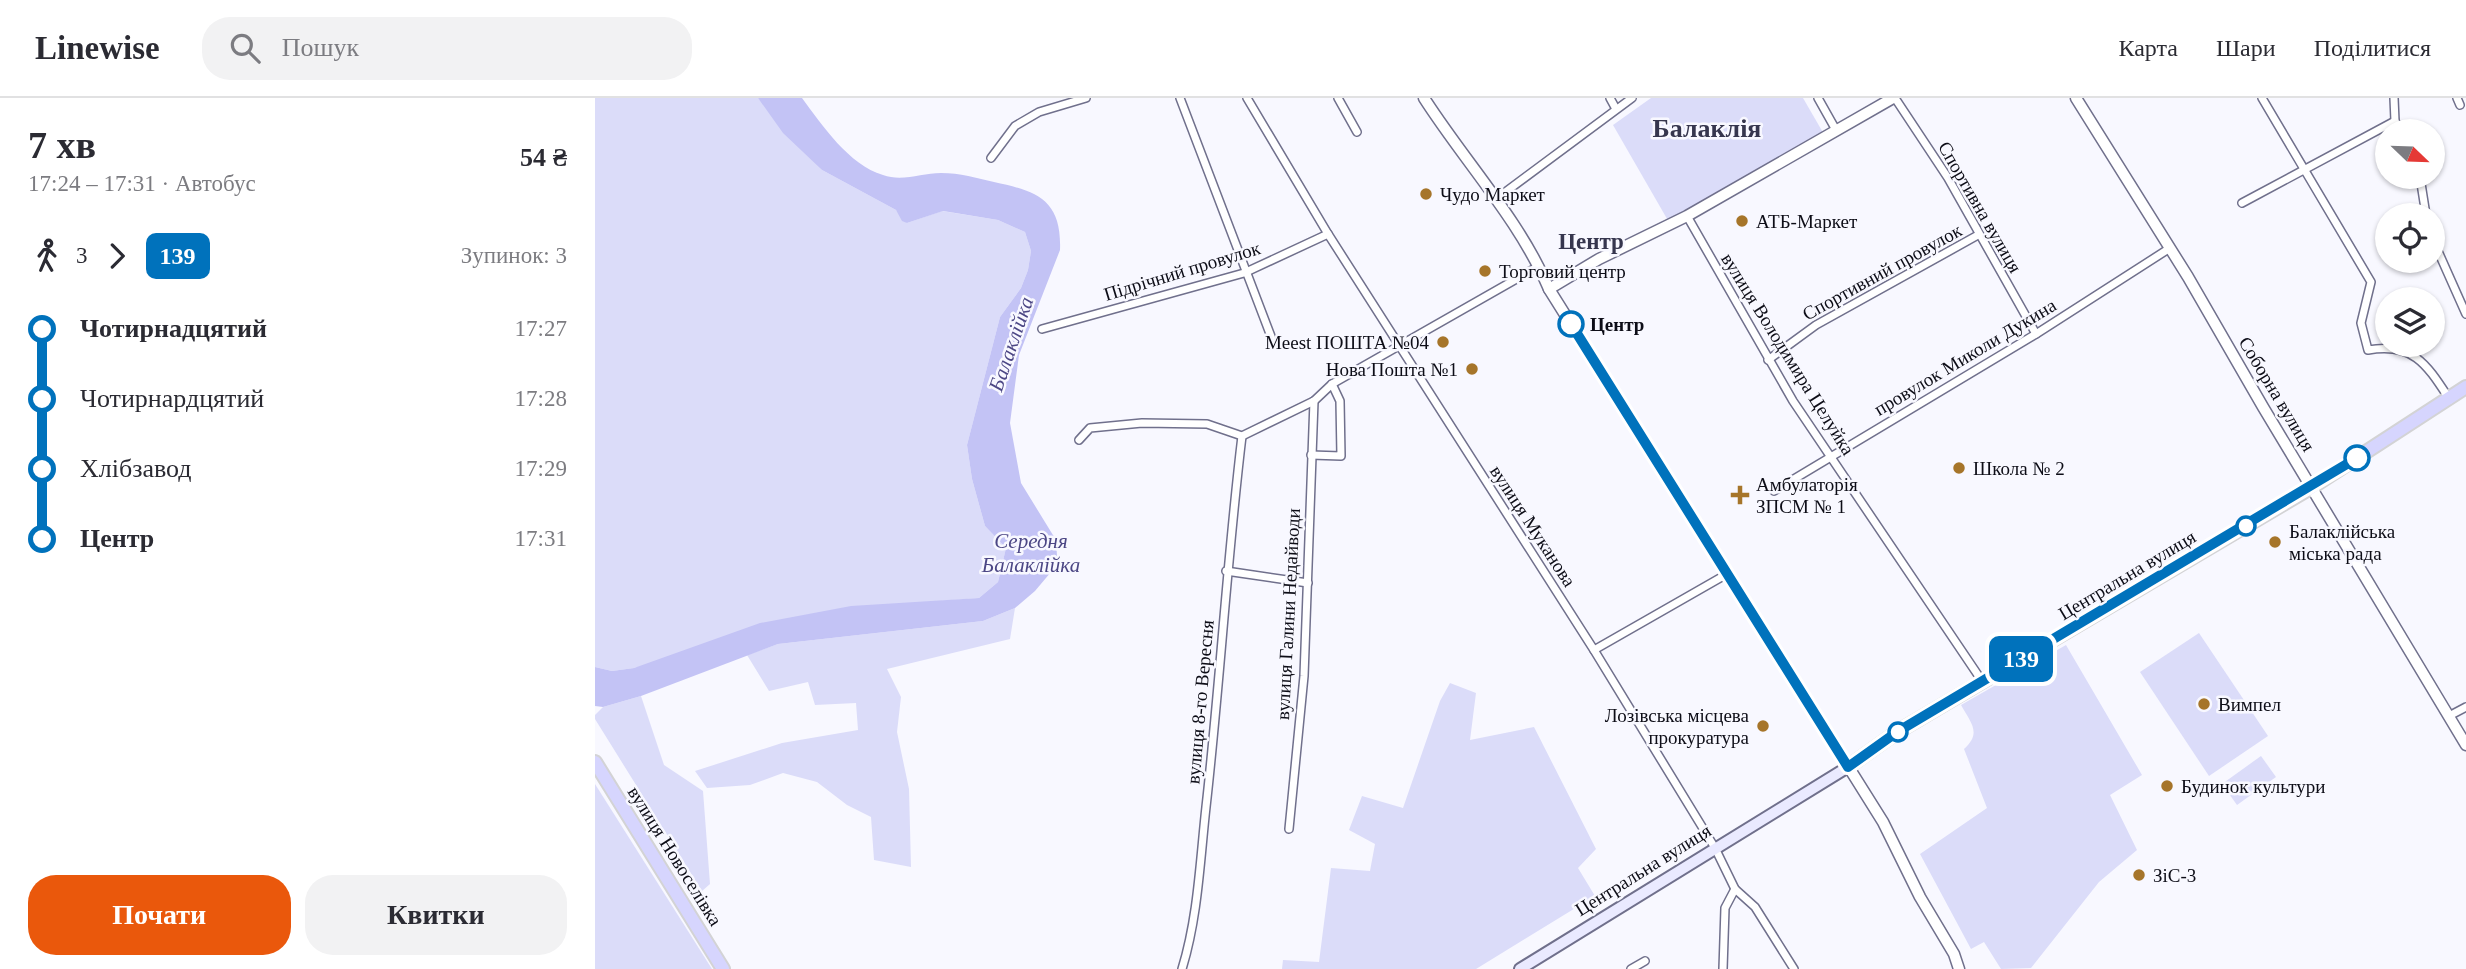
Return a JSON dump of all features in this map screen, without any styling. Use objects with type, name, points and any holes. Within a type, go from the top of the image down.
[{"type":"main road","name":"Центральна вулиця","points":[[1520,969],[1848,767],[1897,732],[2312,487],[2450,400],[2466,387]]},
{"type":"main road","name":"вулиця Новоселівка","points":[[595,762],[723,969]]},
{"type":"street","points":[[991,158],[1015,126],[1039,112],[1086,98]]},
{"type":"street","points":[[1180,98],[1244,273],[1272,339]]},
{"type":"street","name":"вулиця Муканова","points":[[1247,98],[1328,234],[1594,650],[1714,848],[1735,889],[1755,907],[1794,969]]},
{"type":"street","points":[[1338,98],[1357,132]]},
{"type":"street","points":[[1424,98],[1496,199],[1539,266],[1549,289],[1883,822],[1920,897],[1954,954],[1959,969]]},
{"type":"street","points":[[1610,98],[1616,109]]},
{"type":"street","points":[[1496,199],[1632,98]]},
{"type":"street","points":[[1818,98],[1836,130]]},
{"type":"street","points":[[1549,289],[1599,259],[1686,216],[1894,98]]},
{"type":"street","name":"Спортивна вулиця","points":[[1894,98],[1948,177],[1978,235],[2036,334]]},
{"type":"street","name":"Соборна вулиця","points":[[2076,98],[2170,248],[2466,745]]},
{"type":"street","points":[[2262,98],[2371,282],[2361,323],[2368,350],[2392,346],[2426,364],[2450,400]]},
{"type":"street","points":[[2394,98],[2395,119]]},
{"type":"street","points":[[2242,203],[2375,132]]},
{"type":"street","name":"вулиця Володимира Целуйка","points":[[1686,216],[1768,360],[1982,681]]},
{"type":"street","name":"Підрічний провулок","points":[[1042,329],[1244,273],[1328,234]]},
{"type":"street","name":"Спортивний провулок","points":[[1768,360],[1816,325],[1978,235]]},
{"type":"street","name":"провулок Миколи Дукина","points":[[1774,491],[2036,334],[2170,248]]},
{"type":"street","points":[[1079,440],[1090,428],[1142,423],[1207,424],[1242,436],[1314,401],[1332,384],[1539,266]]},
{"type":"street","points":[[2445,267],[2466,314]]},
{"type":"street","points":[[1311,455],[1341,456],[1340,401],[1332,384]]},
{"type":"street","name":"вулиця Галини Недайводи","points":[[1289,829],[1304,676],[1314,401]]},
{"type":"street","name":"вулиця 8-го Вересня","points":[[1182,969],[1192,937],[1211,768],[1226,571],[1242,436]]},
{"type":"street","points":[[1226,571],[1308,583]]},
{"type":"street","points":[[1594,650],[1727,574]]},
{"type":"street","points":[[2449,716],[2466,706]]},
{"type":"street","points":[[1723,969],[1725,908],[1735,889]]},
{"type":"street","points":[[1631,969],[1645,961]]},
{"type":"shaded area","points":[[595,98],[758,98],[822,170],[896,210],[907,223],[942,211],[998,220],[1025,232],[1031,251],[1028,270],[1021,288],[1000,317],[967,445],[972,479],[985,526],[1006,548],[998,582],[979,598],[901,604],[634,668],[612,671],[595,667]]},
{"type":"shaded area","points":[[1651,98],[1803,98],[1825,136],[1670,224],[1613,125]]},
{"type":"shaded area","points":[[1015,608],[1010,639],[887,669],[901,697],[897,732],[909,789],[911,867],[874,860],[871,817],[847,805],[817,782],[783,773],[750,785],[707,788],[695,771],[782,743],[858,730],[856,703],[815,705],[808,682],[769,691],[747,655],[778,644],[983,621]]},
{"type":"shaded area","name":"Вимпел","points":[[2199,633],[2268,736],[2209,776],[2140,672]]},
{"type":"shaded area","points":[[2066,645],[2142,775],[2110,795],[2137,850],[2099,882],[2031,968],[2001,969],[1984,942],[1971,949],[1920,854],[1987,808],[1964,749],[1974,733],[1961,705]]},
{"type":"shaded area","points":[[1450,683],[1476,693],[1470,740],[1534,727],[1596,849],[1578,868],[1595,896],[1476,969],[1282,969],[1283,960],[1319,962],[1331,868],[1370,871],[1375,844],[1349,830],[1362,796],[1403,808],[1440,701]]},
{"type":"shaded area","points":[[641,696],[664,765],[703,791],[710,884],[702,891],[595,719],[595,715],[603,707]]},
{"type":"shaded area","points":[[2261,756],[2276,777],[2237,805],[2222,784]]},
{"type":"shaded area","points":[[595,784],[712,969],[595,969]]},
{"type":"water","name":"Середня Балаклійка","points":[[758,98],[802,98],[827,132],[848,153],[859,163],[883,175],[905,177],[941,173],[968,176],[1022,189],[1034,194],[1051,208],[1059,233],[1060,250],[1019,355],[1010,423],[1021,483],[1056,540],[1057,556],[1051,572],[1035,591],[1015,608],[983,621],[778,644],[641,696],[603,707],[595,706],[595,667],[612,671],[634,668],[760,623],[851,606],[979,598],[998,582],[1006,548],[985,526],[972,479],[967,445],[1000,317],[1021,288],[1028,270],[1031,251],[1025,232],[998,220],[943,211],[907,223],[902,221],[896,210],[822,170],[783,133]]},
{"type":"bus line","name":"139","points":[[1571,324],[1848,767],[1897,732],[2116,604],[2357,458]]},
{"type":"place","name":"Чудо Маркет","points":[[1426,194]]},
{"type":"place","name":"АТБ-Маркет","points":[[1742,221]]},
{"type":"place","name":"Торговий центр","points":[[1485,271]]},
{"type":"place","name":"Центр","points":[[1571,324]]},
{"type":"place","name":"Meest ПОШТА №04","points":[[1443,342]]},
{"type":"place","name":"Нова Пошта №1","points":[[1472,369]]},
{"type":"place","name":"Школа № 2","points":[[1959,468]]},
{"type":"place","name":"Амбулаторія ЗПСМ № 1","points":[[1740,495]]},
{"type":"place","name":"Балаклійська міська рада","points":[[2275,542]]},
{"type":"place","name":"Вимпел","points":[[2204,704]]},
{"type":"place","name":"Лозівська місцева прокуратура","points":[[1763,726]]},
{"type":"place","name":"Будинок культури","points":[[2167,786]]},
{"type":"place","name":"ЗіС-3","points":[[2139,875]]},
{"type":"district","name":"Балаклія","points":[[1707,128]]},
{"type":"district","name":"Центр","points":[[1591,241]]},
{"type":"water label","name":"Балаклійка","points":[[1011,344]]}]
